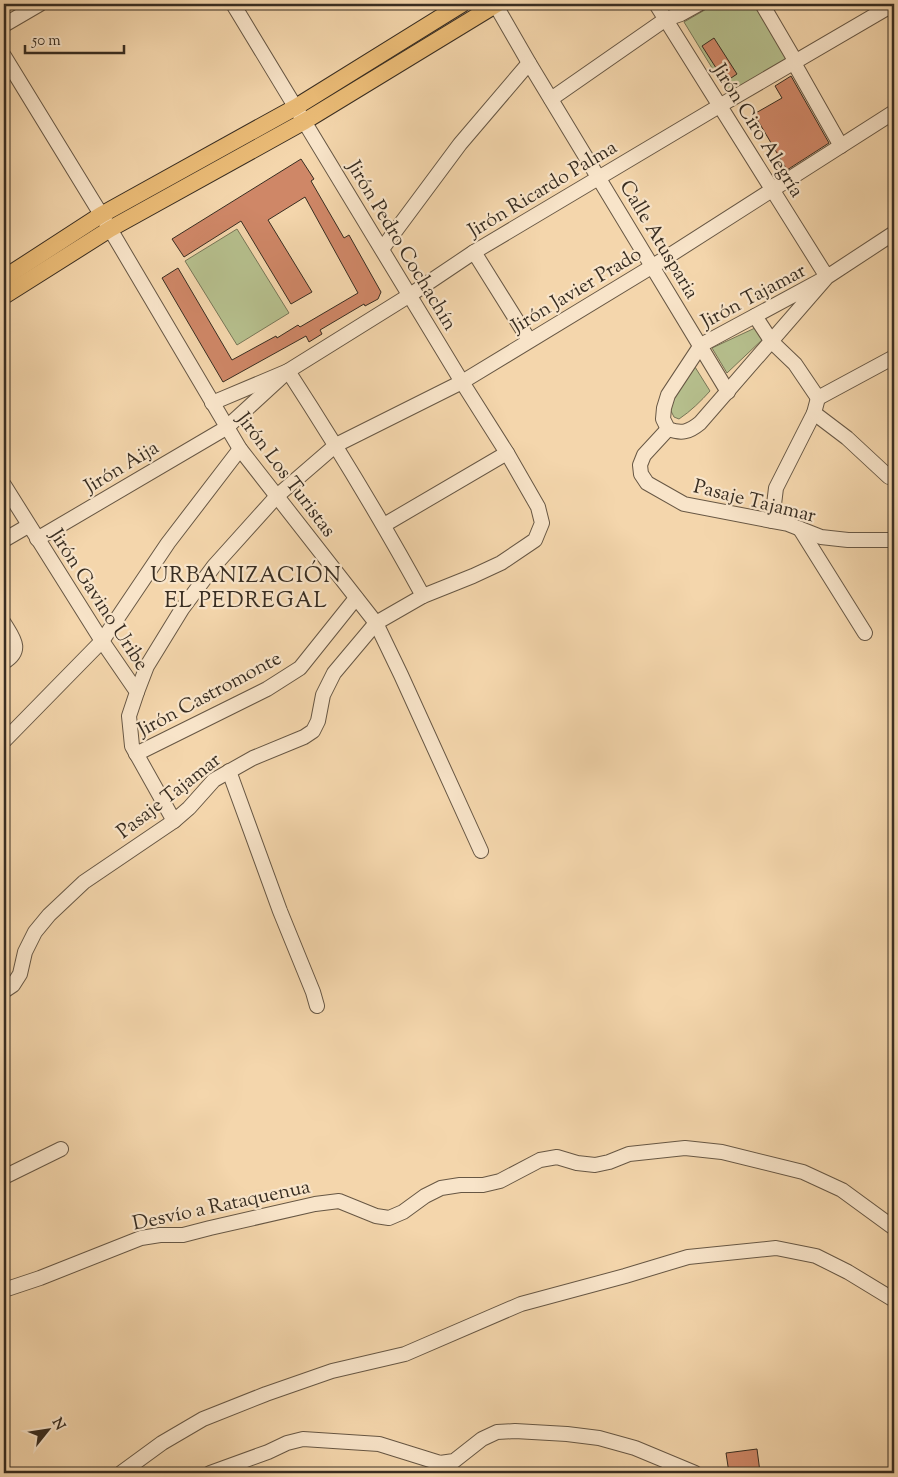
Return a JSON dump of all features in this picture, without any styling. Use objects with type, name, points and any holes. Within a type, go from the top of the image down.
[{"type":"main road","points":[[4,278],[101,215],[296,107],[462,4]]},
{"type":"main road","points":[[4,296],[110,229],[304,121],[496,4]]},
{"type":"street","points":[[4,25],[40,4]]},
{"type":"street","name":"Jirón Pedro Cochachín","points":[[233,4],[538,507]]},
{"type":"street","name":"Calle Atusparia","points":[[496,4],[529,63],[728,392]]},
{"type":"street","name":"Jirón Ciro Alegría","points":[[656,4],[772,191],[828,277]]},
{"type":"street","points":[[666,19],[677,4]]},
{"type":"street","points":[[551,99],[666,19],[681,14],[699,4]]},
{"type":"street","points":[[762,4],[841,146]]},
{"type":"street","name":"Jirón Ricardo Palma","points":[[226,428],[288,371],[410,295],[474,252],[720,105],[894,4]]},
{"type":"street","name":"Jirón Los Turistas","points":[[4,56],[110,229],[226,428],[240,449],[376,623],[481,851]]},
{"type":"street","points":[[382,249],[460,144],[529,63]]},
{"type":"street","name":"Jirón Javier Prado","points":[[137,692],[147,666],[182,609],[214,566],[277,496],[336,445],[462,382],[653,266],[894,112]]},
{"type":"street","name":"Jirón Tajamar","points":[[665,424],[664,408],[668,395],[701,345],[828,277],[894,233]]},
{"type":"street","points":[[474,252],[529,340]]},
{"type":"street","points":[[665,424],[678,433],[690,431],[700,423],[828,277]]},
{"type":"street","points":[[755,316],[772,342],[796,364],[818,398]]},
{"type":"street","points":[[772,521],[776,488],[814,413],[818,398],[894,358]]},
{"type":"street","points":[[212,403],[288,371],[336,445],[384,525],[423,596]]},
{"type":"street","points":[[814,413],[847,438],[889,477]]},
{"type":"street","name":"Pasaje Tajamar","points":[[665,424],[644,456],[640,465],[641,474],[647,483],[684,504],[788,524],[820,537],[848,540],[894,540]]},
{"type":"street","name":"Jirón Aija","points":[[37,539],[226,428]]},
{"type":"street","points":[[4,741],[102,641],[168,543],[240,449]]},
{"type":"street","points":[[384,525],[507,453]]},
{"type":"street","name":"Jirón Gavino Uribe","points":[[4,485],[28,526],[137,692],[129,716],[132,746],[174,821]]},
{"type":"street","name":"Pasaje Tajamar","points":[[4,991],[13,985],[20,974],[25,952],[36,932],[49,915],[84,882],[174,821],[189,808],[214,780],[253,758],[304,738],[314,731],[323,695],[334,673],[376,623],[423,596],[473,576],[501,562],[536,540],[542,522],[538,507]]},
{"type":"street","points":[[4,540],[28,526]]},
{"type":"street","points":[[800,529],[865,633]]},
{"type":"street","name":"Jirón Castromonte","points":[[136,754],[268,689],[300,668],[356,598]]},
{"type":"street","points":[[4,623],[14,640],[16,648],[12,657],[4,662]]},
{"type":"street","points":[[228,771],[317,1006]]},
{"type":"street","name":"Desvío a Rataquenua","points":[[4,1290],[40,1278],[141,1238],[183,1235],[315,1204],[339,1201],[376,1216],[389,1218],[403,1212],[425,1196],[441,1188],[460,1185],[483,1185],[500,1181],[540,1160],[557,1157],[577,1163],[595,1165],[629,1154],[685,1148],[722,1152],[803,1172],[842,1190],[894,1228]]},
{"type":"street","points":[[4,1177],[61,1149]]},
{"type":"street","points":[[121,1473],[162,1443],[203,1419],[266,1394],[332,1371],[405,1354],[521,1304],[688,1257],[776,1248],[816,1256],[848,1272],[894,1300]]},
{"type":"street","points":[[210,1473],[287,1443],[303,1439],[379,1444],[440,1463],[454,1461],[482,1439],[497,1432],[515,1431],[599,1438],[635,1448],[694,1473]]},
{"type":"green space","points":[[715,4],[755,4],[788,58],[728,94],[684,22]]},
{"type":"green space","points":[[237,229],[289,313],[237,345],[185,261]]},
{"type":"green space","points":[[755,328],[764,338],[727,373],[712,348]]},
{"type":"green space","points":[[695,367],[710,391],[696,406],[679,419],[674,417],[670,405]]},
{"type":"building","points":[[714,38],[737,74],[725,82],[702,46]]},
{"type":"building","points":[[791,76],[829,143],[787,170],[754,114],[782,98],[775,86]]},
{"type":"building","points":[[301,159],[314,179],[311,181],[344,238],[349,235],[381,292],[378,299],[365,306],[364,304],[320,330],[322,334],[309,342],[306,336],[223,382],[162,278],[178,268],[232,360],[276,336],[277,338],[298,325],[300,327],[358,293],[305,197],[268,220],[312,292],[291,304],[241,221],[184,257],[172,239]]},
{"type":"building","points":[[757,1449],[760,1472],[729,1473],[726,1453]]},
{"type":"district","name":"URBANIZACIÓN EL PEDREGAL","points":[[246,586]]}]
